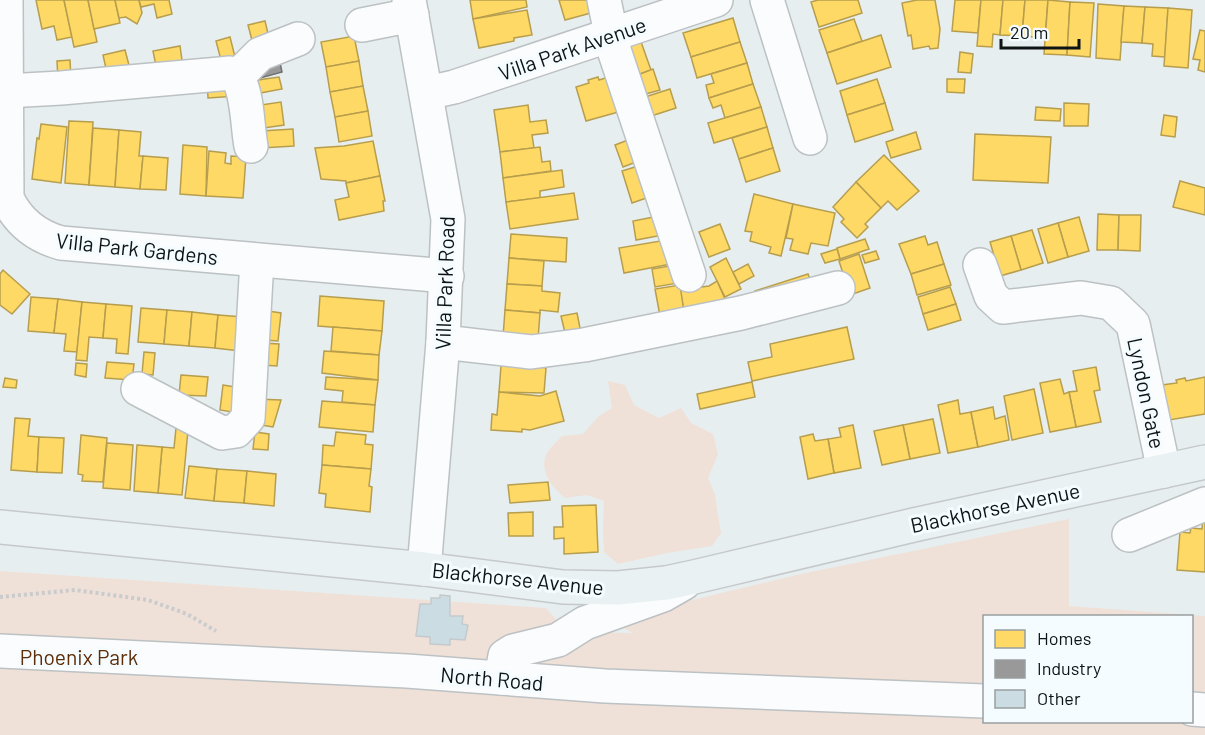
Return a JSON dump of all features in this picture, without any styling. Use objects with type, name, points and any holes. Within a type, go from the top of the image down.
[{"type":"main road","name":"Blackhorse Avenue","points":[[0,527],[424,569],[593,589],[666,583],[918,524],[1205,462]]},
{"type":"street","name":"Villa Park Gardens","points":[[6,0],[3,71],[7,198],[13,212],[35,232],[61,243],[447,276]]},
{"type":"street","points":[[604,0],[615,52],[689,275]]},
{"type":"street","name":"Villa Park Avenue","points":[[427,93],[454,87],[716,0]]},
{"type":"street","points":[[767,0],[810,138]]},
{"type":"street","points":[[362,25],[410,8]]},
{"type":"street","name":"Villa Park Road","points":[[410,8],[448,219],[443,342],[424,569]]},
{"type":"street","points":[[237,77],[260,54],[298,39]]},
{"type":"street","points":[[3,71],[61,88],[230,73],[237,77],[244,93],[246,124],[251,146]]},
{"type":"street","points":[[138,389],[222,433],[236,431],[248,418],[257,260]]},
{"type":"street","name":"Lyndon Gate","points":[[980,265],[991,296],[1003,308],[1081,298],[1111,303],[1133,324],[1164,471]]},
{"type":"street","points":[[443,342],[531,352],[584,345],[741,313],[838,288]]},
{"type":"street","points":[[1129,535],[1205,504]]},
{"type":"street","points":[[501,678],[505,656],[513,651],[558,639],[585,623],[663,595],[694,577]]},
{"type":"street","points":[[585,623],[589,617],[593,589]]},
{"type":"street","name":"North Road","points":[[0,651],[407,671],[626,687],[983,700]]},
{"type":"path","points":[[0,597],[75,590],[148,600],[187,615],[224,636],[238,663]]},
{"type":"green space","points":[[608,381],[625,385],[634,405],[659,418],[681,408],[691,423],[713,434],[718,454],[708,478],[715,495],[721,533],[712,546],[618,564],[604,552],[604,501],[587,495],[565,498],[549,480],[544,461],[551,448],[562,436],[583,434],[599,416],[612,408]]},
{"type":"green space","name":"Phoenix Park","points":[[1069,519],[1069,606],[1191,615],[983,615],[983,723],[1193,723],[1193,615],[1205,616],[1205,735],[0,735],[0,571],[546,608],[567,632],[633,633],[615,624],[635,605],[688,601],[801,574]]},
{"type":"building: Homes","points":[[36,0],[64,0],[72,37],[57,40],[54,26],[42,29]]},
{"type":"building: Homes","points":[[64,0],[88,0],[97,42],[74,47]]},
{"type":"building: Homes","points":[[88,0],[115,0],[120,23],[94,29]]},
{"type":"building: Homes","points":[[115,0],[139,0],[142,13],[137,24],[126,17],[119,18]]},
{"type":"building: Homes","points":[[139,0],[169,0],[172,14],[157,18],[154,4],[141,7]]},
{"type":"building: Homes","points":[[470,0],[526,0],[527,7],[473,19]]},
{"type":"building: Homes","points":[[559,0],[587,0],[591,13],[565,20]]},
{"type":"building: Homes","points":[[858,0],[862,13],[819,27],[811,2]]},
{"type":"building: Homes","points":[[935,0],[940,29],[938,48],[930,49],[929,46],[913,49],[911,35],[908,36],[902,3]]},
{"type":"building: Homes","points":[[955,0],[981,0],[978,33],[952,31]]},
{"type":"building: Homes","points":[[981,0],[1003,0],[1000,35],[993,34],[992,47],[977,46]]},
{"type":"building: Homes","points":[[1003,0],[1025,0],[1022,36],[1000,35]]},
{"type":"building: Homes","points":[[1025,0],[1048,0],[1045,38],[1022,36]]},
{"type":"building: Homes","points":[[1048,0],[1070,2],[1067,55],[1044,54]]},
{"type":"building: Homes","points":[[1070,2],[1094,3],[1090,57],[1067,55]]},
{"type":"building: Homes","points":[[1098,4],[1124,6],[1120,60],[1096,58]]},
{"type":"building: Homes","points":[[1124,6],[1145,7],[1142,43],[1121,42]]},
{"type":"building: Homes","points":[[1145,7],[1168,8],[1165,57],[1152,56],[1153,44],[1142,43]]},
{"type":"building: Homes","points":[[1168,8],[1192,10],[1188,68],[1164,66]]},
{"type":"building: Homes","points":[[527,10],[532,35],[479,48],[473,19]]},
{"type":"building: Homes","points":[[733,18],[740,42],[691,57],[683,33]]},
{"type":"building: Homes","points":[[854,19],[862,41],[827,53],[819,30]]},
{"type":"building: Homes","points":[[265,21],[270,42],[254,48],[248,25]]},
{"type":"building: Homes","points":[[1200,30],[1205,31],[1205,72],[1198,70],[1200,60],[1193,59]]},
{"type":"building: Homes","points":[[881,35],[891,67],[837,84],[827,53]]},
{"type":"building: Homes","points":[[354,36],[359,61],[326,67],[321,42]]},
{"type":"building: Homes","points":[[230,37],[235,57],[222,64],[216,41]]},
{"type":"building: Homes","points":[[640,39],[651,70],[635,76],[625,45]]},
{"type":"building: Homes","points":[[740,42],[747,63],[697,78],[691,57]]},
{"type":"building: Homes","points":[[180,46],[183,67],[157,71],[153,51]]},
{"type":"building: Homes","points":[[125,50],[130,69],[107,73],[103,55]]},
{"type":"building: Homes","points":[[960,52],[973,54],[971,73],[958,72]]},
{"type":"building: Homes","points":[[70,60],[71,79],[58,80],[57,61]]},
{"type":"building: Homes","points":[[359,61],[363,86],[330,92],[326,67]]},
{"type":"building: Homes","points":[[747,63],[753,84],[709,98],[706,85],[714,83],[711,74]]},
{"type":"building: Homes","points":[[653,69],[660,90],[642,95],[635,76]]},
{"type":"building: Homes","points":[[612,76],[622,111],[586,121],[576,87],[589,83],[588,80],[598,77],[599,80]]},
{"type":"building: Homes","points":[[279,77],[282,89],[260,93],[258,80]]},
{"type":"building: Homes","points":[[877,79],[885,103],[847,115],[840,91]]},
{"type":"building: Homes","points":[[947,79],[965,79],[964,93],[947,92]]},
{"type":"building: Homes","points":[[207,80],[239,96],[208,98]]},
{"type":"building: Homes","points":[[753,84],[761,107],[725,118],[721,105],[713,108],[709,98]]},
{"type":"building: Homes","points":[[363,86],[368,111],[335,117],[330,92]]},
{"type":"building: Homes","points":[[670,89],[676,108],[648,117],[642,98]]},
{"type":"building: Homes","points":[[281,102],[284,125],[257,129],[254,106]]},
{"type":"building: Homes","points":[[885,103],[893,130],[855,142],[847,115]]},
{"type":"building: Homes","points":[[1064,103],[1089,104],[1088,126],[1064,126]]},
{"type":"building: Homes","points":[[528,105],[530,122],[546,120],[548,133],[532,135],[534,148],[500,152],[494,110]]},
{"type":"building: Homes","points":[[761,107],[767,127],[714,143],[708,123]]},
{"type":"building: Homes","points":[[1036,107],[1061,109],[1060,121],[1035,120]]},
{"type":"building: Homes","points":[[368,111],[372,136],[339,142],[335,117]]},
{"type":"building: Homes","points":[[1164,115],[1177,117],[1175,137],[1161,135]]},
{"type":"building: Homes","points":[[69,121],[93,122],[89,185],[65,183]]},
{"type":"building: Homes","points":[[41,124],[67,127],[61,183],[32,179]]},
{"type":"building: Homes","points":[[767,127],[773,148],[739,159],[732,138]]},
{"type":"building: Homes","points":[[93,128],[119,130],[115,187],[89,185]]},
{"type":"building: Homes","points":[[293,129],[294,146],[261,148],[261,131]]},
{"type":"building: Homes","points":[[119,130],[141,132],[139,156],[143,156],[140,189],[115,187]]},
{"type":"building: Homes","points":[[916,132],[921,149],[891,158],[886,142]]},
{"type":"building: Homes","points":[[975,134],[1051,137],[1048,183],[973,180]]},
{"type":"building: Homes","points":[[641,135],[649,157],[623,167],[615,145]]},
{"type":"building: Homes","points":[[373,141],[380,176],[346,183],[346,181],[321,179],[315,148]]},
{"type":"building: Homes","points":[[183,145],[207,147],[206,196],[180,194]]},
{"type":"building: Homes","points":[[540,147],[542,162],[550,161],[551,171],[503,178],[500,152]]},
{"type":"building: Homes","points":[[773,148],[780,171],[746,182],[739,159]]},
{"type":"building: Homes","points":[[209,151],[226,153],[225,163],[231,164],[231,156],[246,157],[243,198],[206,196]]},
{"type":"building: Homes","points":[[884,155],[919,191],[897,210],[888,201],[881,208],[856,182]]},
{"type":"building: Homes","points":[[143,156],[168,158],[166,190],[140,189]]},
{"type":"building: Homes","points":[[648,163],[658,194],[632,203],[622,171]]},
{"type":"building: Homes","points":[[562,170],[564,187],[540,191],[540,198],[506,202],[503,178]]},
{"type":"building: Homes","points":[[380,176],[385,201],[383,201],[384,211],[339,220],[335,200],[349,197],[346,183]]},
{"type":"building: Homes","points":[[1180,181],[1205,188],[1205,215],[1173,207]]},
{"type":"building: Homes","points":[[856,182],[881,208],[865,224],[868,227],[857,238],[841,222],[844,219],[833,207]]},
{"type":"building: Homes","points":[[574,193],[578,219],[510,229],[506,202]]},
{"type":"building: Homes","points":[[754,194],[793,204],[781,256],[769,253],[771,247],[750,241],[752,232],[745,231]]},
{"type":"building: Homes","points":[[793,204],[835,213],[828,246],[811,243],[808,254],[790,250],[793,239],[786,238]]},
{"type":"building: Homes","points":[[1098,214],[1119,215],[1118,250],[1097,250]]},
{"type":"building: Homes","points":[[1119,215],[1141,215],[1140,251],[1118,250]]},
{"type":"building: Homes","points":[[659,216],[663,235],[636,240],[633,221]]},
{"type":"building: Homes","points":[[1079,217],[1089,251],[1068,257],[1058,223]]},
{"type":"building: Homes","points":[[1058,223],[1068,257],[1048,263],[1038,229]]},
{"type":"building: Homes","points":[[720,224],[730,249],[709,257],[699,232]]},
{"type":"building: Homes","points":[[1032,230],[1043,263],[1021,270],[1011,236]]},
{"type":"building: Homes","points":[[511,234],[567,238],[566,262],[509,258]]},
{"type":"building: Homes","points":[[925,236],[928,245],[937,242],[944,264],[911,274],[899,244]]},
{"type":"building: Homes","points":[[1011,236],[1021,270],[1000,276],[990,242]]},
{"type":"building: Homes","points":[[672,239],[676,263],[624,273],[619,248]]},
{"type":"building: Homes","points":[[865,239],[869,249],[840,259],[837,248]]},
{"type":"building: Homes","points":[[837,249],[840,259],[825,263],[821,254]]},
{"type":"building: Homes","points":[[876,251],[879,259],[865,263],[862,255]]},
{"type":"building: Homes","points":[[859,254],[870,288],[850,295],[839,261]]},
{"type":"building: Homes","points":[[509,258],[544,261],[542,286],[507,284]]},
{"type":"building: Homes","points":[[726,258],[741,289],[725,297],[710,267]]},
{"type":"building: Homes","points":[[748,264],[754,276],[739,284],[733,272]]},
{"type":"building: Homes","points":[[944,264],[951,285],[917,295],[911,274]]},
{"type":"building: Homes","points":[[675,265],[678,283],[655,287],[652,269]]},
{"type":"building: Homes","points":[[3,270],[30,294],[12,314],[0,305],[0,274]]},
{"type":"building: Homes","points":[[808,274],[813,287],[759,304],[755,291]]},
{"type":"building: Homes","points":[[717,281],[729,308],[684,312],[680,290],[709,286]]},
{"type":"building: Homes","points":[[507,284],[542,286],[542,291],[560,293],[558,312],[505,310]]},
{"type":"building: Homes","points":[[680,285],[684,312],[660,316],[655,289]]},
{"type":"building: Homes","points":[[950,287],[956,304],[923,314],[918,297]]},
{"type":"building: Homes","points":[[320,296],[384,301],[382,331],[318,326]]},
{"type":"building: Homes","points":[[31,297],[58,299],[54,333],[28,331]]},
{"type":"building: Homes","points":[[58,299],[82,302],[77,352],[64,351],[66,334],[54,333]]},
{"type":"building: Homes","points":[[82,302],[106,304],[103,338],[89,337],[87,361],[76,360]]},
{"type":"building: Homes","points":[[106,304],[132,306],[128,354],[116,353],[117,339],[103,338]]},
{"type":"building: Homes","points":[[956,304],[961,320],[928,330],[923,314]]},
{"type":"building: Homes","points":[[141,308],[167,310],[164,344],[138,342]]},
{"type":"building: Homes","points":[[167,310],[192,312],[189,346],[164,344]]},
{"type":"building: Homes","points":[[505,310],[540,313],[538,339],[503,337]]},
{"type":"building: Homes","points":[[268,311],[281,313],[278,341],[265,340]]},
{"type":"building: Homes","points":[[192,312],[218,315],[215,348],[189,346]]},
{"type":"building: Homes","points":[[577,313],[581,333],[566,337],[561,316]]},
{"type":"building: Homes","points":[[218,315],[243,317],[240,351],[215,348]]},
{"type":"building: Homes","points":[[333,327],[382,331],[379,355],[331,351]]},
{"type":"building: Homes","points":[[847,327],[854,359],[752,381],[748,362],[772,357],[770,344]]},
{"type":"building: Homes","points":[[263,343],[279,344],[277,366],[262,365]]},
{"type":"building: Homes","points":[[324,351],[379,355],[378,380],[322,373]]},
{"type":"building: Homes","points":[[144,352],[155,353],[153,375],[142,374]]},
{"type":"building: Homes","points":[[508,356],[542,358],[541,367],[546,368],[544,393],[499,392],[501,366],[507,366]]},
{"type":"building: Homes","points":[[107,362],[134,364],[132,380],[105,378]]},
{"type":"building: Homes","points":[[76,363],[87,364],[86,377],[75,375]]},
{"type":"building: Homes","points":[[1096,367],[1100,390],[1094,391],[1101,422],[1076,427],[1069,392],[1077,391],[1073,371]]},
{"type":"building: Homes","points":[[181,375],[208,377],[206,396],[179,395]]},
{"type":"building: Homes","points":[[326,377],[378,380],[375,405],[342,402],[343,391],[325,389]]},
{"type":"building: Homes","points":[[1205,377],[1205,414],[1169,420],[1162,385],[1177,383],[1176,380],[1185,378],[1186,381]]},
{"type":"building: Homes","points":[[5,378],[17,380],[16,388],[3,387]]},
{"type":"building: Homes","points":[[1060,379],[1064,394],[1069,392],[1076,427],[1050,432],[1040,383]]},
{"type":"building: Homes","points":[[752,382],[755,397],[700,409],[697,394]]},
{"type":"building: Homes","points":[[223,385],[242,388],[238,413],[220,410]]},
{"type":"building: Homes","points":[[1034,389],[1043,433],[1012,440],[1004,396]]},
{"type":"building: Homes","points":[[556,391],[564,421],[530,430],[522,429],[522,432],[491,430],[492,414],[497,415],[499,392],[540,396]]},
{"type":"building: Homes","points":[[256,399],[281,400],[273,427],[255,424]]},
{"type":"building: Homes","points":[[958,400],[960,414],[971,412],[978,447],[948,453],[938,405]]},
{"type":"building: Homes","points":[[322,401],[375,405],[373,432],[319,427]]},
{"type":"building: Homes","points":[[993,407],[995,419],[1005,416],[1009,440],[978,447],[971,412]]},
{"type":"building: Homes","points":[[15,418],[30,419],[28,436],[39,437],[37,472],[11,470]]},
{"type":"building: Homes","points":[[933,419],[940,453],[910,459],[903,425]]},
{"type":"building: Homes","points":[[853,425],[861,468],[834,473],[828,439],[841,437],[839,428]]},
{"type":"building: Homes","points":[[903,425],[910,459],[882,465],[874,431]]},
{"type":"building: Homes","points":[[176,428],[188,430],[182,495],[158,493],[162,447],[174,448]]},
{"type":"building: Homes","points":[[255,432],[269,434],[268,450],[253,449]]},
{"type":"building: Homes","points":[[336,432],[366,435],[365,444],[373,445],[371,469],[322,465],[323,445],[334,446]]},
{"type":"building: Homes","points":[[813,434],[815,441],[828,439],[834,473],[808,479],[800,437]]},
{"type":"building: Homes","points":[[81,435],[107,438],[103,482],[82,481],[83,475],[78,474]]},
{"type":"building: Homes","points":[[39,437],[64,438],[62,473],[37,472]]},
{"type":"building: Homes","points":[[107,443],[133,445],[130,490],[103,488]]},
{"type":"building: Homes","points":[[137,445],[162,447],[158,493],[134,491]]},
{"type":"building: Homes","points":[[322,465],[371,469],[370,512],[325,507],[326,494],[319,493]]},
{"type":"building: Homes","points":[[189,466],[217,469],[214,501],[185,498]]},
{"type":"building: Homes","points":[[217,469],[247,471],[244,503],[214,501]]},
{"type":"building: Homes","points":[[247,471],[276,474],[274,506],[244,503]]},
{"type":"building: Homes","points":[[548,482],[550,500],[510,503],[508,485]]},
{"type":"building: Homes","points":[[596,505],[598,552],[564,554],[564,538],[554,539],[554,527],[563,527],[562,506]]},
{"type":"building: Homes","points":[[533,512],[533,536],[509,536],[508,513]]},
{"type":"building: Homes","points":[[1203,517],[1205,517],[1205,572],[1177,570],[1180,532],[1190,533],[1191,528],[1202,529]]},
{"type":"building: Industry","points":[[278,53],[282,72],[253,80]]},
{"type":"building: Other","points":[[440,595],[450,596],[450,616],[463,616],[462,624],[468,625],[465,640],[450,639],[450,645],[430,644],[430,637],[416,636],[420,604],[431,604],[431,598],[440,598]]}]
